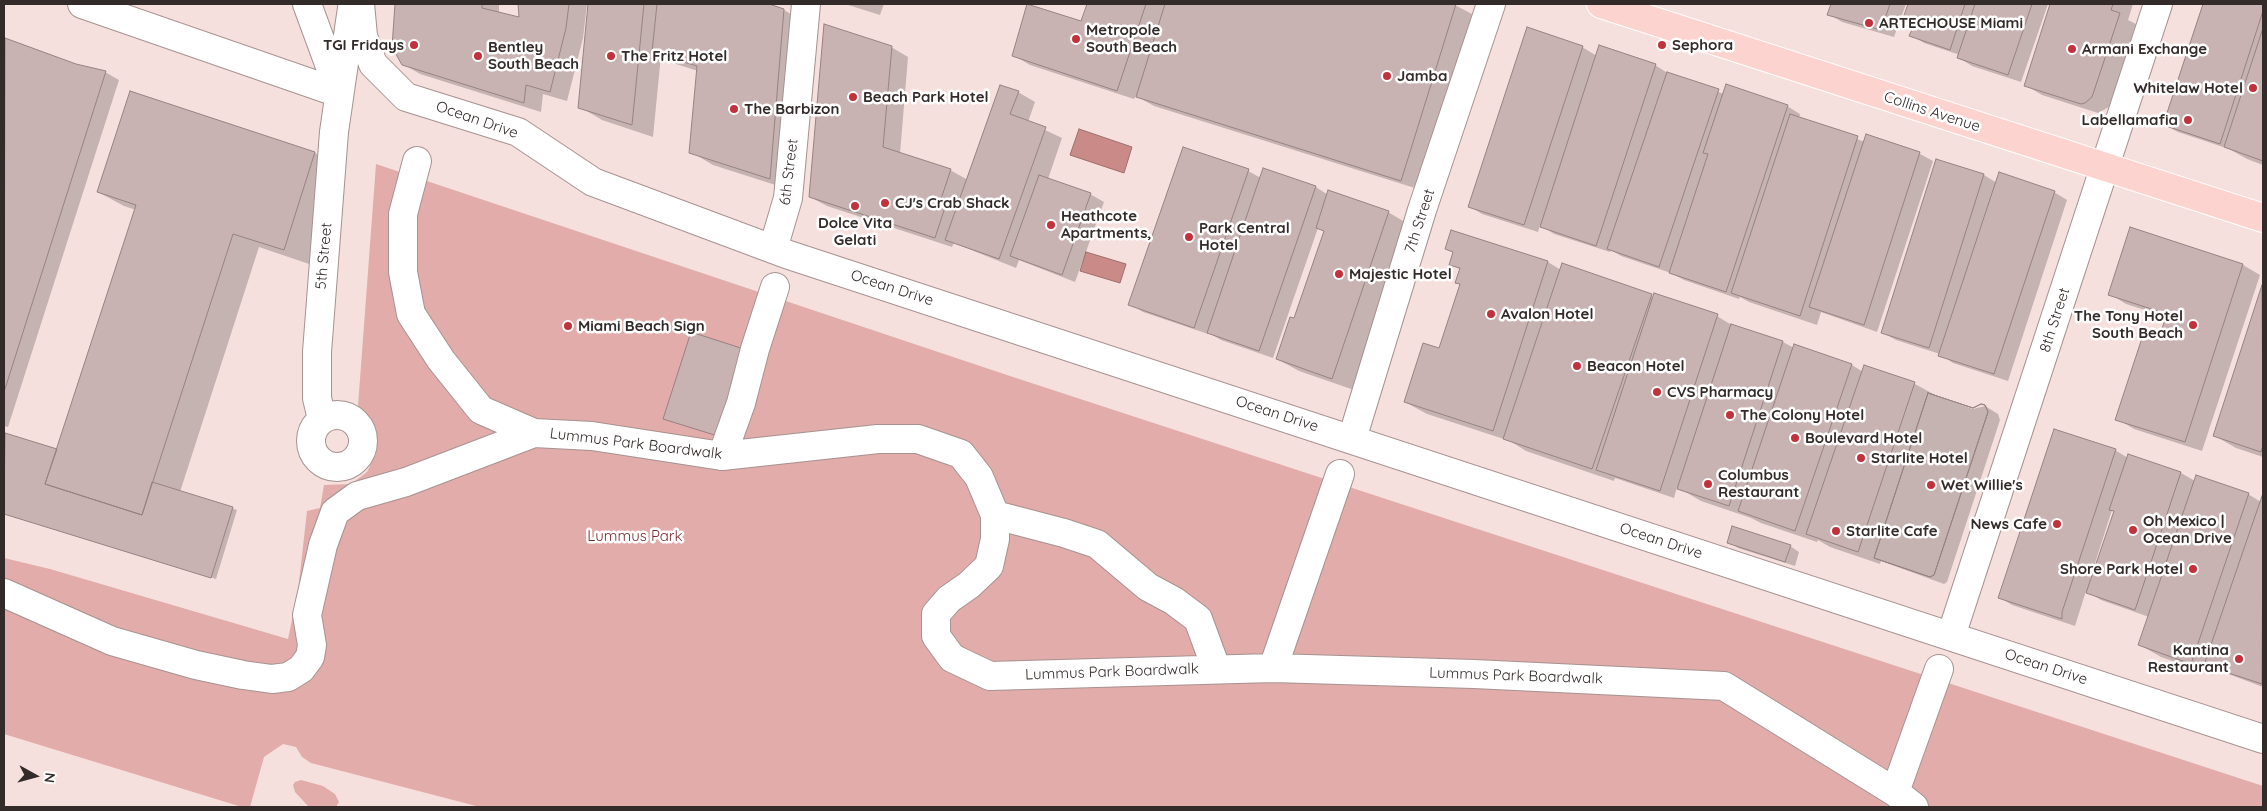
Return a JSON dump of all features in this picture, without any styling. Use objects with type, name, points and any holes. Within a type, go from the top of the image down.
[{"type":"main road","name":"Collins Avenue","points":[[1601,4],[2263,218]]},
{"type":"street","points":[[82,4],[339,93]]},
{"type":"street","name":"5th Street","points":[[307,4],[339,93]]},
{"type":"street","name":"5th Street","points":[[322,419],[317,398],[317,352],[334,132],[353,4]]},
{"type":"street","name":"Ocean Drive","points":[[360,4],[363,36],[373,64],[406,97],[518,132],[593,182],[773,249],[2263,739]]},
{"type":"street","name":"6th Street","points":[[773,249],[788,198],[806,4]]},
{"type":"street","name":"7th Street","points":[[1352,439],[1422,210],[1492,4]]},
{"type":"street","name":"8th Street","points":[[1951,636],[2158,4]]},
{"type":"street","name":"Lummus Park Boardwalk","points":[[417,161],[403,214],[402,272],[411,314],[442,360],[481,410],[534,433],[592,436],[722,456],[878,439],[918,439],[961,454],[978,476],[995,515],[995,540],[989,566],[969,585],[949,599],[936,614],[936,636],[952,658],[990,676],[1216,668],[1273,668],[1474,674],[1724,686],[1905,800]]},
{"type":"street","points":[[722,456],[741,403],[755,349],[775,286]]},
{"type":"street","name":"Lummus Park Boardwalk","points":[[4,593],[112,641],[196,665],[272,679],[288,677],[301,669],[310,657],[312,645],[307,615],[323,545],[334,512],[356,496],[406,482],[534,433]]},
{"type":"street","points":[[1273,668],[1340,474]]},
{"type":"street","points":[[995,515],[1064,532],[1097,544],[1148,588],[1174,601],[1198,619],[1216,668]]},
{"type":"street","points":[[1905,800],[1939,669]]},
{"type":"green space","name":"Lummus Park","points":[[376,164],[1010,376],[2263,786],[2263,807],[480,807],[311,763],[302,757],[296,747],[283,744],[264,757],[250,807],[242,807],[4,734],[4,558],[50,569],[288,639],[298,591],[307,511],[320,508],[324,485],[351,484],[367,472],[376,454],[376,437],[372,422],[358,406]]},
{"type":"green space","points":[[301,780],[323,786],[335,794],[339,802],[336,807],[308,806],[295,792],[293,785]]},
{"type":"shaded area","points":[[1079,129],[1132,147],[1124,173],[1070,155]]},
{"type":"shaded area","points":[[1086,252],[1126,264],[1120,283],[1080,271]]},
{"type":"building","name":"Bentley South Beach","points":[[395,4],[482,4],[482,8],[519,17],[518,4],[569,4],[566,28],[550,92],[526,85],[524,103],[402,65],[392,47]]},
{"type":"building","name":"The Fritz Hotel","points":[[588,4],[644,4],[632,125],[578,108]]},
{"type":"building","name":"The Barbizon","points":[[657,4],[769,4],[784,9],[770,179],[689,153],[697,66],[652,52]]},
{"type":"building","name":"Metropole South Beach","points":[[1027,4],[1081,21],[1087,4],[1146,4],[1117,91],[1012,56]]},
{"type":"building","points":[[1165,4],[1456,4],[1401,181],[1136,97]]},
{"type":"building","name":"ARTECHOUSE Miami","points":[[1831,4],[1890,4],[1881,30],[1827,15]]},
{"type":"building","points":[[1908,4],[1965,4],[1950,50],[1909,36],[1913,27],[1901,24]]},
{"type":"building","points":[[1975,4],[2032,4],[2008,75],[1957,58]]},
{"type":"building","name":"Armani Exchange","points":[[2050,4],[2113,4],[2111,10],[2120,13],[2092,97],[2085,103],[2081,104],[2024,86]]},
{"type":"building","points":[[2203,4],[2263,4],[2263,11],[2220,144],[2163,125]]},
{"type":"building","name":"Beach Park Hotel","points":[[824,24],[892,46],[883,147],[951,169],[941,199],[947,201],[935,238],[809,197]]},
{"type":"building","points":[[1527,27],[1583,46],[1524,225],[1468,207]]},
{"type":"building","name":"Whitelaw Hotel","points":[[2263,28],[2263,161],[2224,147]]},
{"type":"building","points":[[5,38],[76,64],[106,71],[4,392]]},
{"type":"building","points":[[1599,45],[1656,64],[1596,246],[1540,227]]},
{"type":"building","points":[[1667,72],[1719,89],[1659,267],[1607,249]]},
{"type":"building","points":[[1726,84],[1788,105],[1726,292],[1669,273],[1708,154],[1703,153]]},
{"type":"building","points":[[1000,85],[1019,91],[1010,114],[1046,127],[999,259],[945,240]]},
{"type":"building","points":[[130,91],[315,152],[284,250],[233,234],[142,515],[45,484],[136,205],[97,192]]},
{"type":"building","points":[[1790,114],[1858,136],[1800,316],[1731,293]]},
{"type":"building","points":[[1866,134],[1920,152],[1864,325],[1809,307]]},
{"type":"building","name":"Park Central Hotel","points":[[1183,147],[1249,169],[1194,328],[1128,305]]},
{"type":"building","points":[[1936,159],[1984,174],[1929,348],[1881,333]]},
{"type":"building","points":[[1263,168],[1316,186],[1259,351],[1207,333]]},
{"type":"building","points":[[1999,172],[2055,191],[1994,374],[1938,356]]},
{"type":"building","name":"Heathcote Apartments,","points":[[1039,175],[1091,193],[1062,275],[1010,256]]},
{"type":"building","name":"Majestic Hotel","points":[[1328,190],[1389,211],[1332,379],[1276,359],[1290,317],[1294,318],[1324,231],[1316,228]]},
{"type":"building","name":"The Tony Hotel South Beach","points":[[2130,227],[2243,264],[2185,442],[2115,420],[2143,335],[2158,340],[2167,314],[2108,295]]},
{"type":"building","name":"Avalon Hotel","points":[[1451,230],[1548,261],[1493,431],[1404,402],[1423,343],[1439,348],[1460,284],[1455,283],[1460,268],[1449,265],[1453,252],[1445,249]]},
{"type":"building","name":"Beacon Hotel","points":[[1562,263],[1652,294],[1592,469],[1503,439]]},
{"type":"building","points":[[2262,285],[2263,445],[2261,452],[2213,436]]},
{"type":"building","name":"CVS Pharmacy","points":[[1654,293],[1718,314],[1660,491],[1596,470]]},
{"type":"building","name":"The Colony Hotel","points":[[1731,324],[1783,341],[1729,506],[1677,489]]},
{"type":"building","points":[[691,332],[747,350],[721,437],[663,419]]},
{"type":"building","name":"Boulevard Hotel","points":[[1794,344],[1852,364],[1795,531],[1738,511]]},
{"type":"building","name":"Starlite Hotel","points":[[1864,365],[1915,382],[1858,552],[1806,534]]},
{"type":"building","name":"Wet Willie's","points":[[1928,393],[1973,408],[1981,404],[1985,405],[1988,412],[1934,575],[1930,577],[1874,558]]},
{"type":"building","name":"Wet Willie's","points":[[1928,393],[1973,408],[1981,404],[1985,405],[1988,412],[1934,575],[1930,577],[1874,558]]},
{"type":"building","name":"News Cafe","points":[[2054,429],[2116,449],[2062,612],[2062,619],[1998,598]]},
{"type":"building","points":[[5,433],[57,449],[45,484],[142,515],[152,482],[233,507],[211,578],[4,514]]},
{"type":"building","points":[[2128,454],[2181,472],[2135,610],[2086,593],[2114,511],[2109,510]]},
{"type":"building","name":"Shore Park Hotel","points":[[2196,475],[2249,493],[2191,664],[2138,645]]},
{"type":"building","points":[[2263,497],[2262,684],[2204,665]]},
{"type":"building","points":[[1732,526],[1791,545],[1785,562],[1727,543]]},
{"type":"place","name":"ARTECHOUSE Miami","points":[[1869,23]]},
{"type":"place","name":"Metropole South Beach","points":[[1076,39]]},
{"type":"place","name":"TGI Fridays","points":[[414,45]]},
{"type":"place","name":"Sephora","points":[[1662,45]]},
{"type":"place","name":"Armani Exchange","points":[[2072,49]]},
{"type":"place","name":"Bentley South Beach","points":[[478,56]]},
{"type":"place","name":"The Fritz Hotel","points":[[611,56]]},
{"type":"place","name":"Jamba","points":[[1387,76]]},
{"type":"place","name":"Whitelaw Hotel","points":[[2253,88]]},
{"type":"place","name":"Beach Park Hotel","points":[[853,97]]},
{"type":"place","name":"The Barbizon","points":[[734,109]]},
{"type":"place","name":"Labellamafia","points":[[2188,120]]},
{"type":"place","name":"CJ's Crab Shack","points":[[885,203]]},
{"type":"place","name":"Dolce Vita Gelati","points":[[855,206]]},
{"type":"place","name":"Heathcote Apartments,","points":[[1051,225]]},
{"type":"place","name":"Park Central Hotel","points":[[1189,237]]},
{"type":"place","name":"Majestic Hotel","points":[[1339,274]]},
{"type":"place","name":"Avalon Hotel","points":[[1491,314]]},
{"type":"place","name":"The Tony Hotel South Beach","points":[[2193,325]]},
{"type":"place","name":"Miami Beach Sign","points":[[568,326]]},
{"type":"place","name":"Beacon Hotel","points":[[1577,366]]},
{"type":"place","name":"CVS Pharmacy","points":[[1657,392]]},
{"type":"place","name":"The Colony Hotel","points":[[1730,415]]},
{"type":"place","name":"Boulevard Hotel","points":[[1795,438]]},
{"type":"place","name":"Starlite Hotel","points":[[1861,458]]},
{"type":"place","name":"Columbus Restaurant","points":[[1708,484]]},
{"type":"place","name":"Wet Willie's","points":[[1931,485]]},
{"type":"place","name":"News Cafe","points":[[2057,524]]},
{"type":"place","name":"Oh Mexico | Ocean Drive","points":[[2133,530]]},
{"type":"place","name":"Starlite Cafe","points":[[1836,531]]},
{"type":"place","name":"Shore Park Hotel","points":[[2193,569]]},
{"type":"place","name":"Kantina Restaurant","points":[[2239,659]]}]
